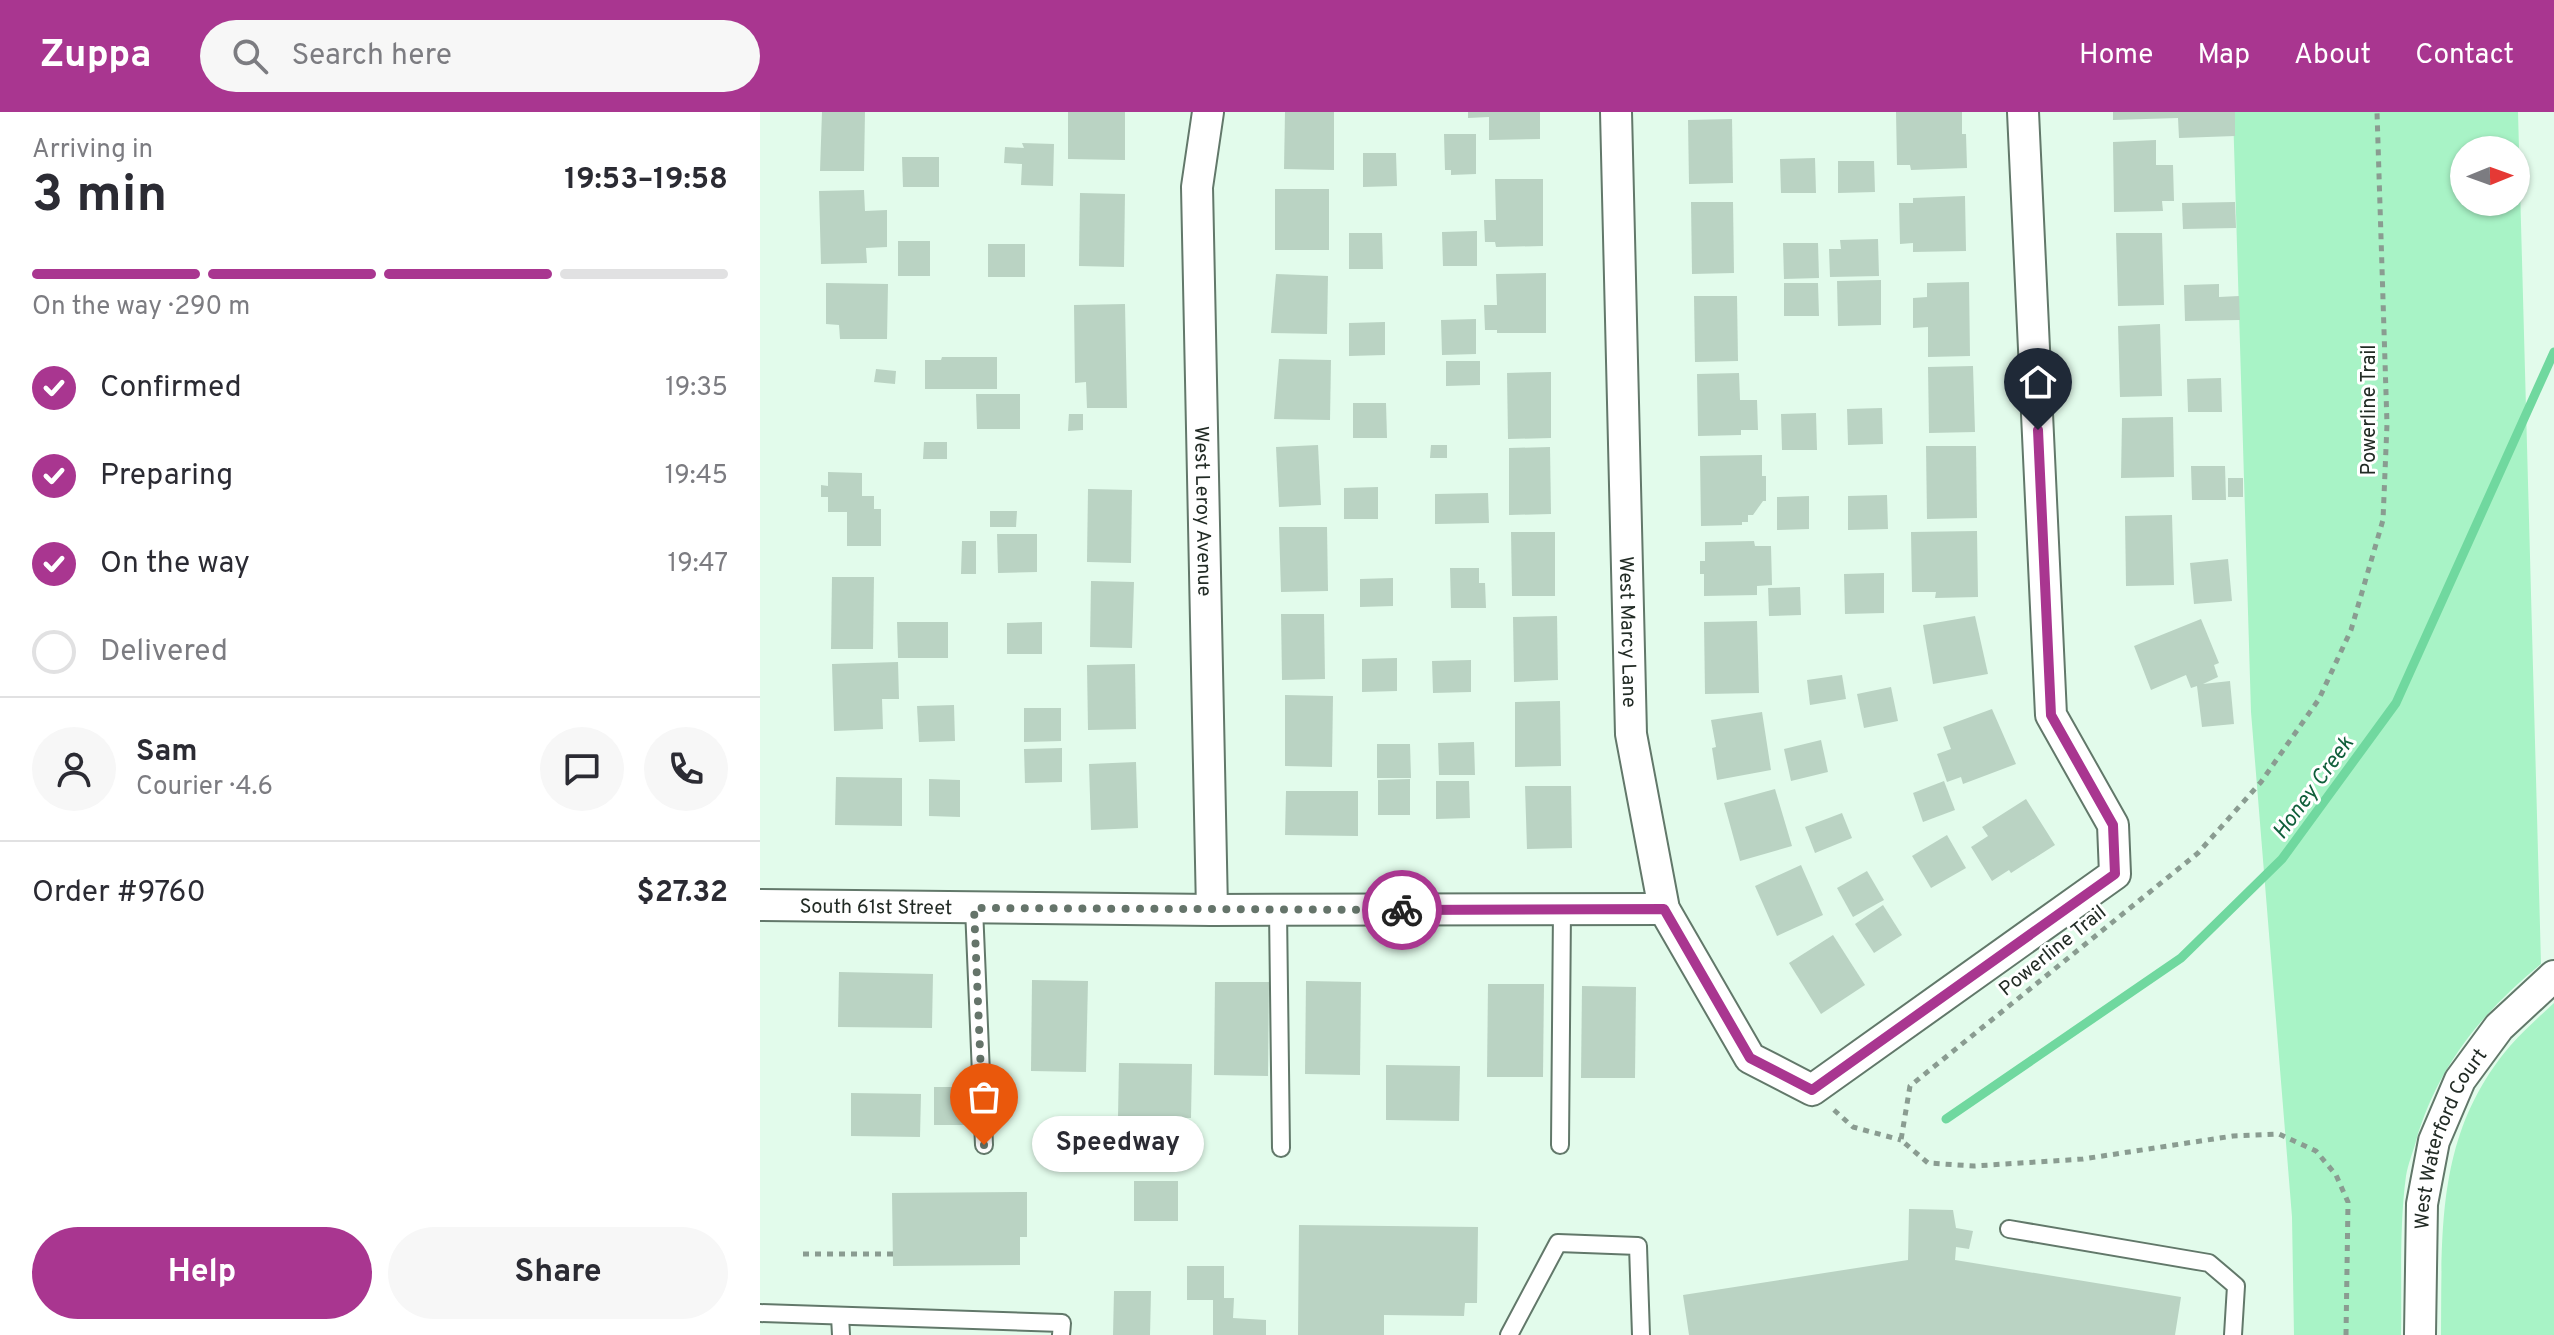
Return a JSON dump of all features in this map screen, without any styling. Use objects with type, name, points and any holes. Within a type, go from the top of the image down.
[{"type":"street","name":"West Leroy Avenue","points":[[1208,112],[1197,187],[1212,910]]},
{"type":"street","name":"West Marcy Lane","points":[[1616,112],[1631,734],[1664,909],[1750,1058],[1812,1090]]},
{"type":"street","points":[[1812,1090],[2115,874],[2113,825],[2051,715],[2023,112]]},
{"type":"street","name":"South 61st Street","points":[[760,905],[1212,910],[1664,909]]},
{"type":"street","name":"West Waterford Court","points":[[2420,1335],[2422,1204],[2434,1141],[2460,1080],[2483,1048],[2499,1027],[2554,976]]},
{"type":"lane","points":[[974,908],[984,1145]]},
{"type":"lane","points":[[1560,1145],[1562,909]]},
{"type":"lane","points":[[1278,910],[1281,1148]]},
{"type":"lane","points":[[2009,1229],[2209,1263],[2236,1286],[2233,1335]]},
{"type":"lane","points":[[1509,1335],[1558,1243],[1638,1246],[1641,1335]]},
{"type":"lane","points":[[760,1313],[1062,1323],[1061,1335]]},
{"type":"lane","points":[[840,1316],[841,1335]]},
{"type":"path","name":"Powerline Trail","points":[[1901,1140],[1910,1086],[2198,853],[2261,782],[2319,699],[2351,630],[2383,520],[2387,424],[2377,112]]},
{"type":"path","points":[[1812,1090],[1853,1127],[1901,1140],[1928,1163],[1974,1166],[2083,1159],[2233,1136],[2279,1134],[2316,1151],[2336,1175],[2348,1202],[2346,1335]]},
{"type":"path","points":[[803,1254],[893,1254]]},
{"type":"green space","points":[[2233,112],[2518,112],[2519,136],[2450,136],[2450,216],[2521,216],[2541,964],[2481,1021],[2449,1065],[2425,1114],[2406,1176],[2401,1335],[2294,1335],[2292,1217],[2251,712]]},
{"type":"green space","points":[[2554,1003],[2554,1335],[2441,1335],[2444,1219],[2456,1147],[2468,1113],[2486,1079],[2510,1046]]},
{"type":"building","points":[[822,112],[865,112],[864,171],[820,171]]},
{"type":"building","points":[[1068,112],[1125,112],[1125,160],[1068,159]]},
{"type":"building","points":[[1285,112],[1334,112],[1334,170],[1284,169]]},
{"type":"building","points":[[1468,112],[1540,112],[1540,139],[1489,140],[1489,117],[1468,118]]},
{"type":"building","points":[[1896,112],[1962,112],[1967,168],[1911,170],[1910,165],[1897,165]]},
{"type":"building","points":[[2113,112],[2235,112],[2235,136],[2179,138],[2178,118],[2113,120]]},
{"type":"building","points":[[1732,119],[1733,183],[1689,184],[1688,120]]},
{"type":"building","points":[[1444,134],[1476,134],[1476,174],[1451,175],[1451,170],[1445,170]]},
{"type":"building","points":[[2156,140],[2156,165],[2173,165],[2174,201],[2162,201],[2163,211],[2114,212],[2113,142]]},
{"type":"building","points":[[1022,143],[1054,144],[1053,186],[1021,185],[1022,164],[1004,163],[1005,147],[1024,148]]},
{"type":"building","points":[[1363,153],[1396,153],[1397,186],[1363,187]]},
{"type":"building","points":[[902,157],[939,157],[939,187],[903,187]]},
{"type":"building","points":[[1815,158],[1816,193],[1781,193],[1780,159]]},
{"type":"building","points":[[1838,161],[1874,161],[1875,192],[1838,193]]},
{"type":"building","points":[[1495,179],[1543,179],[1543,246],[1496,247],[1495,242],[1485,242],[1484,220],[1496,220]]},
{"type":"building","points":[[1275,189],[1329,189],[1329,250],[1275,250]]},
{"type":"building","points":[[864,190],[865,211],[887,210],[887,247],[866,248],[867,263],[821,264],[819,191]]},
{"type":"building","points":[[1080,193],[1125,194],[1124,267],[1079,266]]},
{"type":"building","points":[[1965,196],[1966,251],[1913,252],[1913,243],[1900,244],[1899,203],[1913,203],[1913,198]]},
{"type":"building","points":[[1691,202],[1733,202],[1734,273],[1692,274]]},
{"type":"building","points":[[2235,202],[2236,228],[2183,229],[2182,203]]},
{"type":"building","points":[[1477,231],[1477,266],[1443,266],[1442,232]]},
{"type":"building","points":[[1349,233],[1382,233],[1383,269],[1349,269]]},
{"type":"building","points":[[2116,233],[2162,233],[2164,305],[2118,306]]},
{"type":"building","points":[[1878,239],[1879,276],[1830,277],[1829,249],[1841,249],[1840,240]]},
{"type":"building","points":[[898,241],[930,241],[930,276],[898,276]]},
{"type":"building","points":[[1783,243],[1818,243],[1819,278],[1784,279]]},
{"type":"building","points":[[988,244],[1025,244],[1025,277],[988,277]]},
{"type":"building","points":[[1546,273],[1546,333],[1497,333],[1497,330],[1485,330],[1484,305],[1497,305],[1496,274]]},
{"type":"building","points":[[1276,274],[1328,276],[1327,334],[1271,333]]},
{"type":"building","points":[[1881,280],[1881,325],[1838,326],[1837,281]]},
{"type":"building","points":[[1969,282],[1970,356],[1928,357],[1928,327],[1913,328],[1913,298],[1927,297],[1927,283]]},
{"type":"building","points":[[826,283],[888,284],[887,339],[840,339],[839,325],[826,324]]},
{"type":"building","points":[[1784,283],[1818,283],[1819,316],[1784,316]]},
{"type":"building","points":[[2219,284],[2219,297],[2239,296],[2240,320],[2185,321],[2184,285]]},
{"type":"building","points":[[1694,296],[1737,296],[1738,361],[1695,362]]},
{"type":"building","points":[[1125,304],[1127,408],[1087,408],[1086,382],[1075,383],[1074,305]]},
{"type":"building","points":[[1476,319],[1476,354],[1442,355],[1441,320]]},
{"type":"building","points":[[1385,322],[1385,355],[1349,356],[1349,323]]},
{"type":"building","points":[[2160,324],[2162,396],[2120,397],[2118,326]]},
{"type":"building","points":[[942,357],[997,357],[997,389],[925,389],[925,360],[941,360]]},
{"type":"building","points":[[1279,359],[1331,360],[1330,420],[1274,419]]},
{"type":"building","points":[[1446,361],[1480,361],[1480,385],[1446,386]]},
{"type":"building","points":[[1973,366],[1975,432],[1929,433],[1928,367]]},
{"type":"building","points":[[876,369],[896,371],[895,384],[874,382]]},
{"type":"building","points":[[1551,372],[1551,438],[1508,439],[1507,373]]},
{"type":"building","points":[[1739,373],[1740,400],[1757,400],[1758,430],[1741,430],[1741,435],[1698,436],[1697,374]]},
{"type":"building","points":[[2221,378],[2222,412],[2188,412],[2187,379]]},
{"type":"building","points":[[976,394],[1020,394],[1020,429],[977,429]]},
{"type":"building","points":[[1353,403],[1386,403],[1387,438],[1353,438]]},
{"type":"building","points":[[1882,408],[1883,444],[1848,445],[1847,409]]},
{"type":"building","points":[[1816,413],[1817,450],[1782,450],[1781,414]]},
{"type":"building","points":[[1069,414],[1083,414],[1083,430],[1068,431]]},
{"type":"building","points":[[2173,417],[2174,477],[2121,478],[2122,418]]},
{"type":"building","points":[[924,442],[947,442],[947,459],[923,459]]},
{"type":"building","points":[[1318,445],[1321,505],[1279,507],[1276,447]]},
{"type":"building","points":[[1431,445],[1447,445],[1447,458],[1430,458]]},
{"type":"building","points":[[1926,446],[1976,446],[1977,518],[1927,519]]},
{"type":"building","points":[[1550,447],[1551,514],[1509,515],[1509,448]]},
{"type":"building","points":[[1762,455],[1766,501],[1753,515],[1748,515],[1748,522],[1742,522],[1742,525],[1701,526],[1700,456]]},
{"type":"building","points":[[2191,466],[2225,466],[2226,500],[2192,500]]},
{"type":"building","points":[[828,472],[862,473],[862,496],[874,496],[874,509],[881,509],[881,546],[847,546],[847,512],[828,512],[828,497],[821,497],[821,485],[828,486]]},
{"type":"building","points":[[2228,478],[2243,478],[2243,497],[2228,497]]},
{"type":"building","points":[[1378,487],[1378,519],[1344,519],[1344,488]]},
{"type":"building","points":[[1088,489],[1132,490],[1131,563],[1087,562]]},
{"type":"building","points":[[1488,493],[1489,523],[1435,524],[1435,494]]},
{"type":"building","points":[[1887,495],[1888,529],[1848,530],[1848,496]]},
{"type":"building","points":[[1809,496],[1809,529],[1777,530],[1777,497]]},
{"type":"building","points":[[990,511],[1017,511],[1016,527],[990,527]]},
{"type":"building","points":[[2172,515],[2174,585],[2126,586],[2125,516]]},
{"type":"building","points":[[1279,527],[1327,527],[1328,591],[1281,592]]},
{"type":"building","points":[[1977,531],[1978,597],[1935,598],[1936,592],[1912,592],[1911,532]]},
{"type":"building","points":[[1511,532],[1555,532],[1555,596],[1512,596]]},
{"type":"building","points":[[997,534],[1037,534],[1037,572],[998,573]]},
{"type":"building","points":[[962,541],[976,541],[976,574],[961,574]]},
{"type":"building","points":[[1754,541],[1755,546],[1771,546],[1772,585],[1757,586],[1757,595],[1704,596],[1704,574],[1700,574],[1700,561],[1705,561],[1705,542]]},
{"type":"building","points":[[2228,559],[2232,601],[2194,604],[2190,563]]},
{"type":"building","points":[[1450,568],[1479,568],[1479,583],[1485,583],[1486,608],[1451,608]]},
{"type":"building","points":[[1884,573],[1884,613],[1845,614],[1844,574]]},
{"type":"building","points":[[832,577],[874,577],[873,649],[831,649]]},
{"type":"building","points":[[1393,578],[1393,606],[1360,607],[1360,579]]},
{"type":"building","points":[[1091,581],[1134,582],[1132,648],[1090,647]]},
{"type":"building","points":[[1800,587],[1801,615],[1769,616],[1768,588]]},
{"type":"building","points":[[1281,614],[1324,614],[1325,679],[1282,680]]},
{"type":"building","points":[[1557,616],[1558,680],[1514,682],[1513,617]]},
{"type":"building","points":[[1975,616],[1988,674],[1933,684],[1923,625]]},
{"type":"building","points":[[2201,619],[2219,663],[2214,665],[2218,677],[2203,684],[2230,681],[2234,724],[2202,727],[2197,686],[2191,688],[2186,675],[2151,690],[2134,646]]},
{"type":"building","points":[[1757,621],[1759,693],[1705,694],[1704,622]]},
{"type":"building","points":[[897,622],[948,622],[948,658],[898,658]]},
{"type":"building","points":[[1042,622],[1042,654],[1007,654],[1007,623]]},
{"type":"building","points":[[1397,658],[1397,691],[1362,692],[1362,659]]},
{"type":"building","points":[[1471,660],[1471,692],[1433,693],[1432,661]]},
{"type":"building","points":[[898,662],[899,699],[882,699],[883,729],[834,731],[832,664]]},
{"type":"building","points":[[1135,664],[1136,729],[1088,730],[1087,665]]},
{"type":"building","points":[[1842,675],[1846,699],[1810,705],[1807,680]]},
{"type":"building","points":[[1891,687],[1898,721],[1864,728],[1857,694]]},
{"type":"building","points":[[1285,695],[1333,696],[1332,767],[1285,766]]},
{"type":"building","points":[[1560,701],[1561,766],[1515,767],[1515,702]]},
{"type":"building","points":[[954,705],[955,741],[919,742],[917,706]]},
{"type":"building","points":[[1024,708],[1061,708],[1061,741],[1024,742]]},
{"type":"building","points":[[1992,709],[2016,764],[1963,784],[1961,777],[1947,782],[1937,754],[1951,749],[1943,727]]},
{"type":"building","points":[[1762,712],[1771,770],[1717,780],[1711,720]]},
{"type":"building","points":[[1821,740],[1828,772],[1791,781],[1784,749]]},
{"type":"building","points":[[1474,742],[1475,775],[1439,775],[1438,743]]},
{"type":"building","points":[[1377,744],[1410,744],[1411,778],[1377,778]]},
{"type":"building","points":[[1062,748],[1062,782],[1025,783],[1024,749]]},
{"type":"building","points":[[1136,762],[1138,828],[1091,830],[1089,764]]},
{"type":"building","points":[[836,777],[902,778],[902,826],[835,825]]},
{"type":"building","points":[[929,779],[960,780],[960,817],[929,816]]},
{"type":"building","points":[[1410,779],[1410,815],[1378,815],[1378,780]]},
{"type":"building","points":[[1436,781],[1469,781],[1470,818],[1436,819]]},
{"type":"building","points":[[1944,781],[1955,810],[1923,822],[1913,793]]},
{"type":"building","points":[[1525,786],[1571,786],[1572,848],[1527,849]]},
{"type":"building","points":[[1775,789],[1792,846],[1740,861],[1724,803]]},
{"type":"building","points":[[1286,791],[1358,791],[1358,836],[1285,835]]},
{"type":"building","points":[[2026,799],[2055,845],[2011,873],[2009,870],[1992,881],[1971,847],[1988,836],[1982,827]]},
{"type":"building","points":[[1842,813],[1852,838],[1815,853],[1805,827]]},
{"type":"building","points":[[1947,835],[1966,868],[1931,888],[1912,856]]},
{"type":"building","points":[[1801,865],[1823,915],[1777,936],[1755,886]]},
{"type":"building","points":[[1867,871],[1884,900],[1853,917],[1837,888]]},
{"type":"building","points":[[1883,905],[1902,935],[1874,953],[1855,924]]},
{"type":"building","points":[[1833,935],[1865,985],[1821,1014],[1789,963]]},
{"type":"building","points":[[839,972],[933,974],[932,1028],[838,1027]]},
{"type":"building","points":[[1032,980],[1088,981],[1086,1072],[1031,1071]]},
{"type":"building","points":[[1306,981],[1361,982],[1360,1075],[1305,1074]]},
{"type":"building","points":[[1215,982],[1269,982],[1268,1076],[1214,1075]]},
{"type":"building","points":[[1488,984],[1544,984],[1543,1077],[1487,1077]]},
{"type":"building","points":[[1582,986],[1636,987],[1635,1078],[1581,1078]]},
{"type":"building","points":[[1119,1063],[1192,1064],[1191,1118],[1118,1117]]},
{"type":"building","points":[[1386,1065],[1460,1066],[1459,1121],[1386,1120]]},
{"type":"building","points":[[934,1087],[971,1087],[970,1125],[934,1125]]},
{"type":"building","points":[[851,1093],[921,1094],[920,1137],[851,1136]]},
{"type":"building","points":[[1150,1157],[1167,1157],[1167,1170],[1150,1169]]},
{"type":"building","points":[[1134,1181],[1178,1181],[1178,1221],[1134,1221]]},
{"type":"building","points":[[1027,1192],[1027,1237],[1020,1237],[1020,1265],[893,1266],[892,1193]]},
{"type":"building","points":[[1909,1209],[1953,1210],[1956,1228],[1973,1231],[1969,1249],[1956,1247],[1955,1260],[2181,1297],[2175,1335],[1689,1335],[1683,1295],[1908,1260]]},
{"type":"building","points":[[1299,1225],[1478,1227],[1477,1303],[1465,1303],[1464,1316],[1384,1315],[1384,1335],[1298,1335]]},
{"type":"building","points":[[1187,1266],[1224,1266],[1224,1298],[1234,1298],[1233,1318],[1266,1320],[1266,1335],[1213,1335],[1213,1300],[1187,1300]]},
{"type":"building","points":[[1114,1291],[1151,1291],[1150,1335],[1113,1335]]},
{"type":"waterway","name":"Honey Creek","points":[[1946,1119],[2181,958],[2282,859],[2396,703],[2554,352]]},
{"type":"way so far","points":[[984,1145],[974,908],[1402,910]]},
{"type":"place","name":"Speedway","points":[[984,1145]]},
{"type":"route","points":[[1402,910],[1664,909],[1750,1058],[1812,1090],[2115,874],[2113,825],[2051,715],[2038,430]]}]
